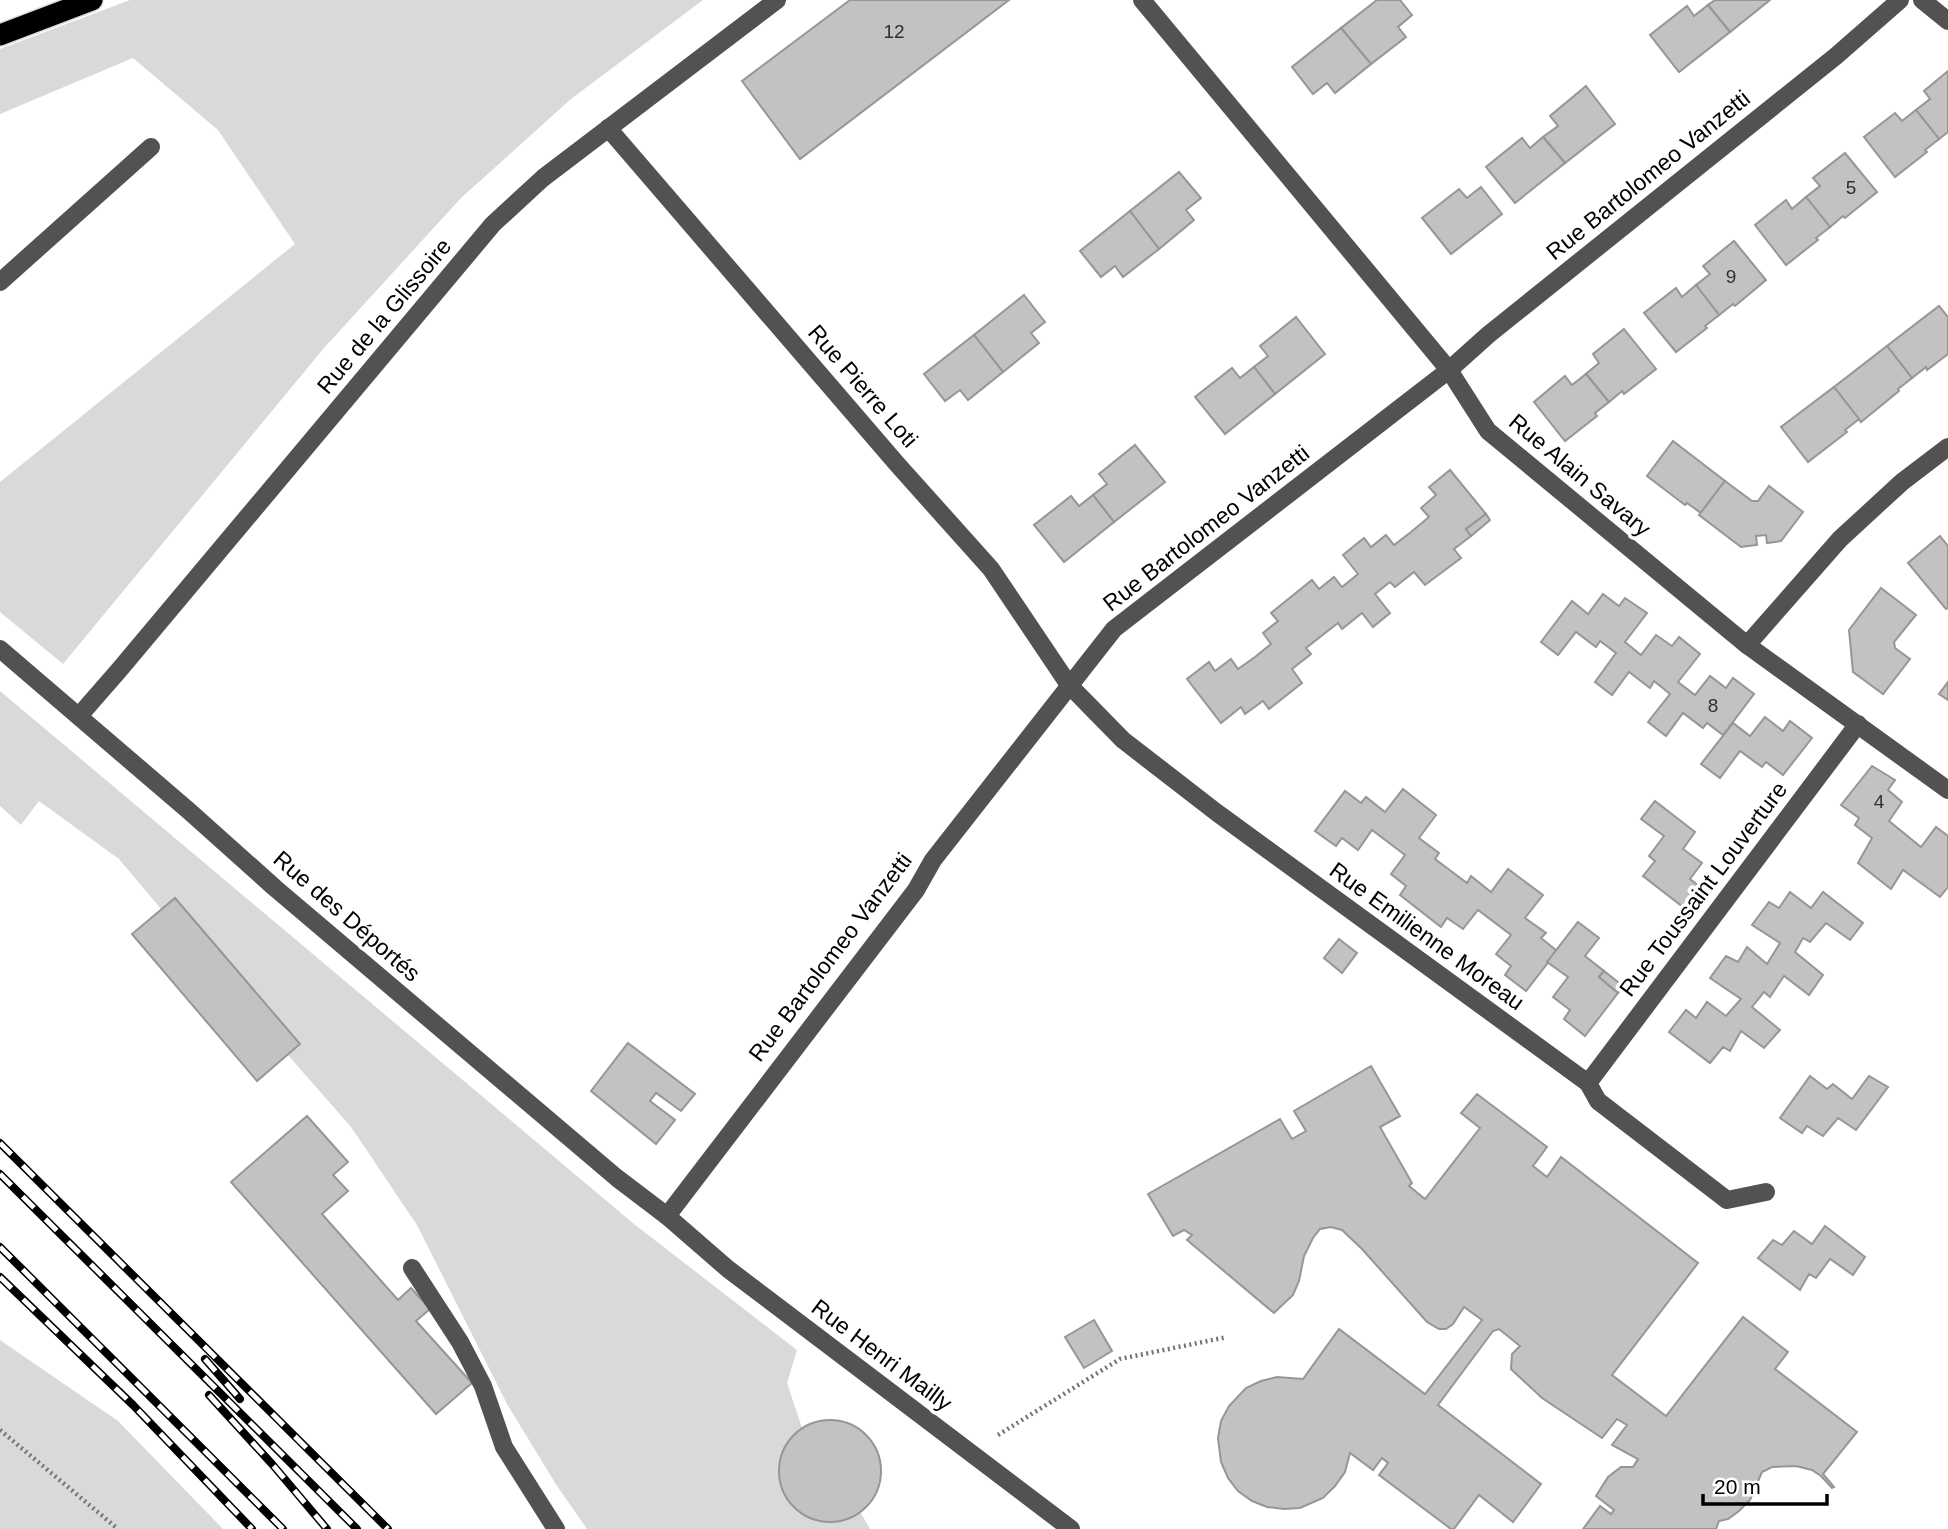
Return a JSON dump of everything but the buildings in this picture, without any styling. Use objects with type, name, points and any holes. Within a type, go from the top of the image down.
[{"type":"highway","points":[[0,35],[92,0]]},
{"type":"street","name":"Rue de la Glissoire","points":[[79,716],[493,224],[543,178],[777,0]]},
{"type":"street","name":"Rue Alain Savary","points":[[1142,0],[1449,370],[1488,431],[1747,645],[1948,790]]},
{"type":"street","name":"Rue Bartolomeo Vanzetti","points":[[667,1216],[916,890],[933,860],[1114,629],[1449,370],[1488,335],[1836,55],[1900,0]]},
{"type":"street","points":[[1922,0],[1948,21]]},
{"type":"street","name":"Rue Pierre Loti","points":[[608,128],[897,464],[991,569],[1069,685]]},
{"type":"street","points":[[0,282],[151,147]]},
{"type":"street","points":[[1747,645],[1840,539],[1902,482],[1948,447]]},
{"type":"street","name":"Rue des Déportés","points":[[0,649],[307,915],[617,1178],[667,1216]]},
{"type":"street","name":"Rue Emilienne Moreau","points":[[1069,685],[1123,740],[1195,796],[1588,1083],[1598,1101],[1727,1200],[1766,1192]]},
{"type":"street","name":"Rue Toussaint Louverture","points":[[1588,1083],[1858,724]]},
{"type":"street","name":"Rue Henri Mailly","points":[[667,1216],[728,1269],[1071,1529]]},
{"type":"street","points":[[412,1268],[460,1342],[483,1386],[504,1447],[556,1529]]},
{"type":"path","points":[[971,1454],[1023,1418],[1120,1359],[1227,1337]]},
{"type":"path","points":[[0,1430],[118,1529]]},
{"type":"shaded area","points":[[130,0],[703,0],[571,99],[461,198],[324,348],[63,664],[0,612],[0,482],[295,244],[218,130],[133,58],[0,114],[0,49]]},
{"type":"shaded area","points":[[0,691],[634,1224],[797,1350],[787,1383],[802,1428],[786,1444],[779,1461],[780,1477],[787,1492],[800,1504],[817,1512],[838,1516],[861,1513],[870,1529],[587,1529],[507,1404],[417,1225],[351,1127],[287,1054],[175,898],[161,909],[119,859],[39,801],[21,825],[0,806]]},
{"type":"shaded area","points":[[0,1340],[118,1421],[223,1529],[0,1529]]},
{"type":"railway","points":[[0,1143],[388,1529]]},
{"type":"railway","points":[[0,1174],[357,1529]]},
{"type":"railway","points":[[0,1247],[283,1529]]},
{"type":"railway","points":[[0,1277],[133,1405],[252,1529]]},
{"type":"railway","points":[[205,1359],[240,1399]]},
{"type":"railway","points":[[209,1395],[327,1529]]}]
